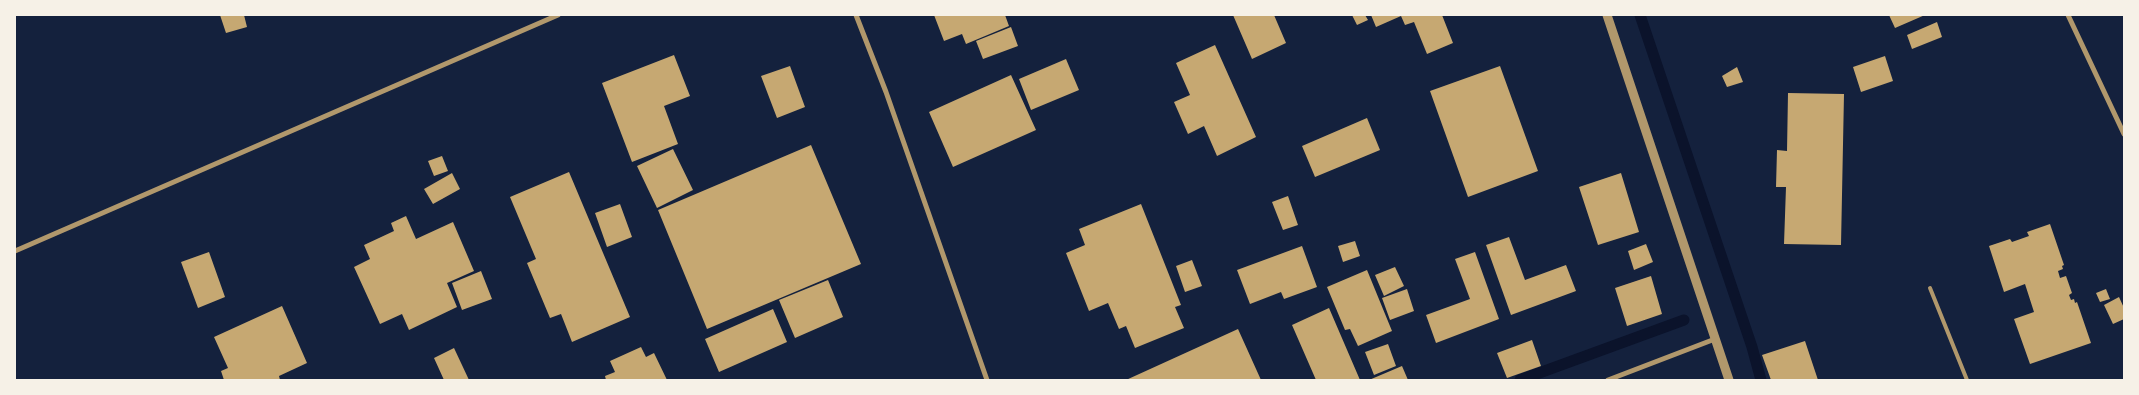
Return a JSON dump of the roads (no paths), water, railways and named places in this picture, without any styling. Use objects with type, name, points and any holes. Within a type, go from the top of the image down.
[{"type":"street","points":[[15,251],[558,15]]},
{"type":"street","points":[[856,15],[886,92],[987,380]]},
{"type":"street","points":[[1607,15],[1729,380]]},
{"type":"street","points":[[2068,15],[2124,134]]},
{"type":"street","points":[[1608,380],[1715,339]]},
{"type":"lane","points":[[1930,288],[1967,380]]},
{"type":"waterway","points":[[1640,15],[1752,347],[1761,380]]},
{"type":"waterway","points":[[1520,380],[1684,320]]}]
